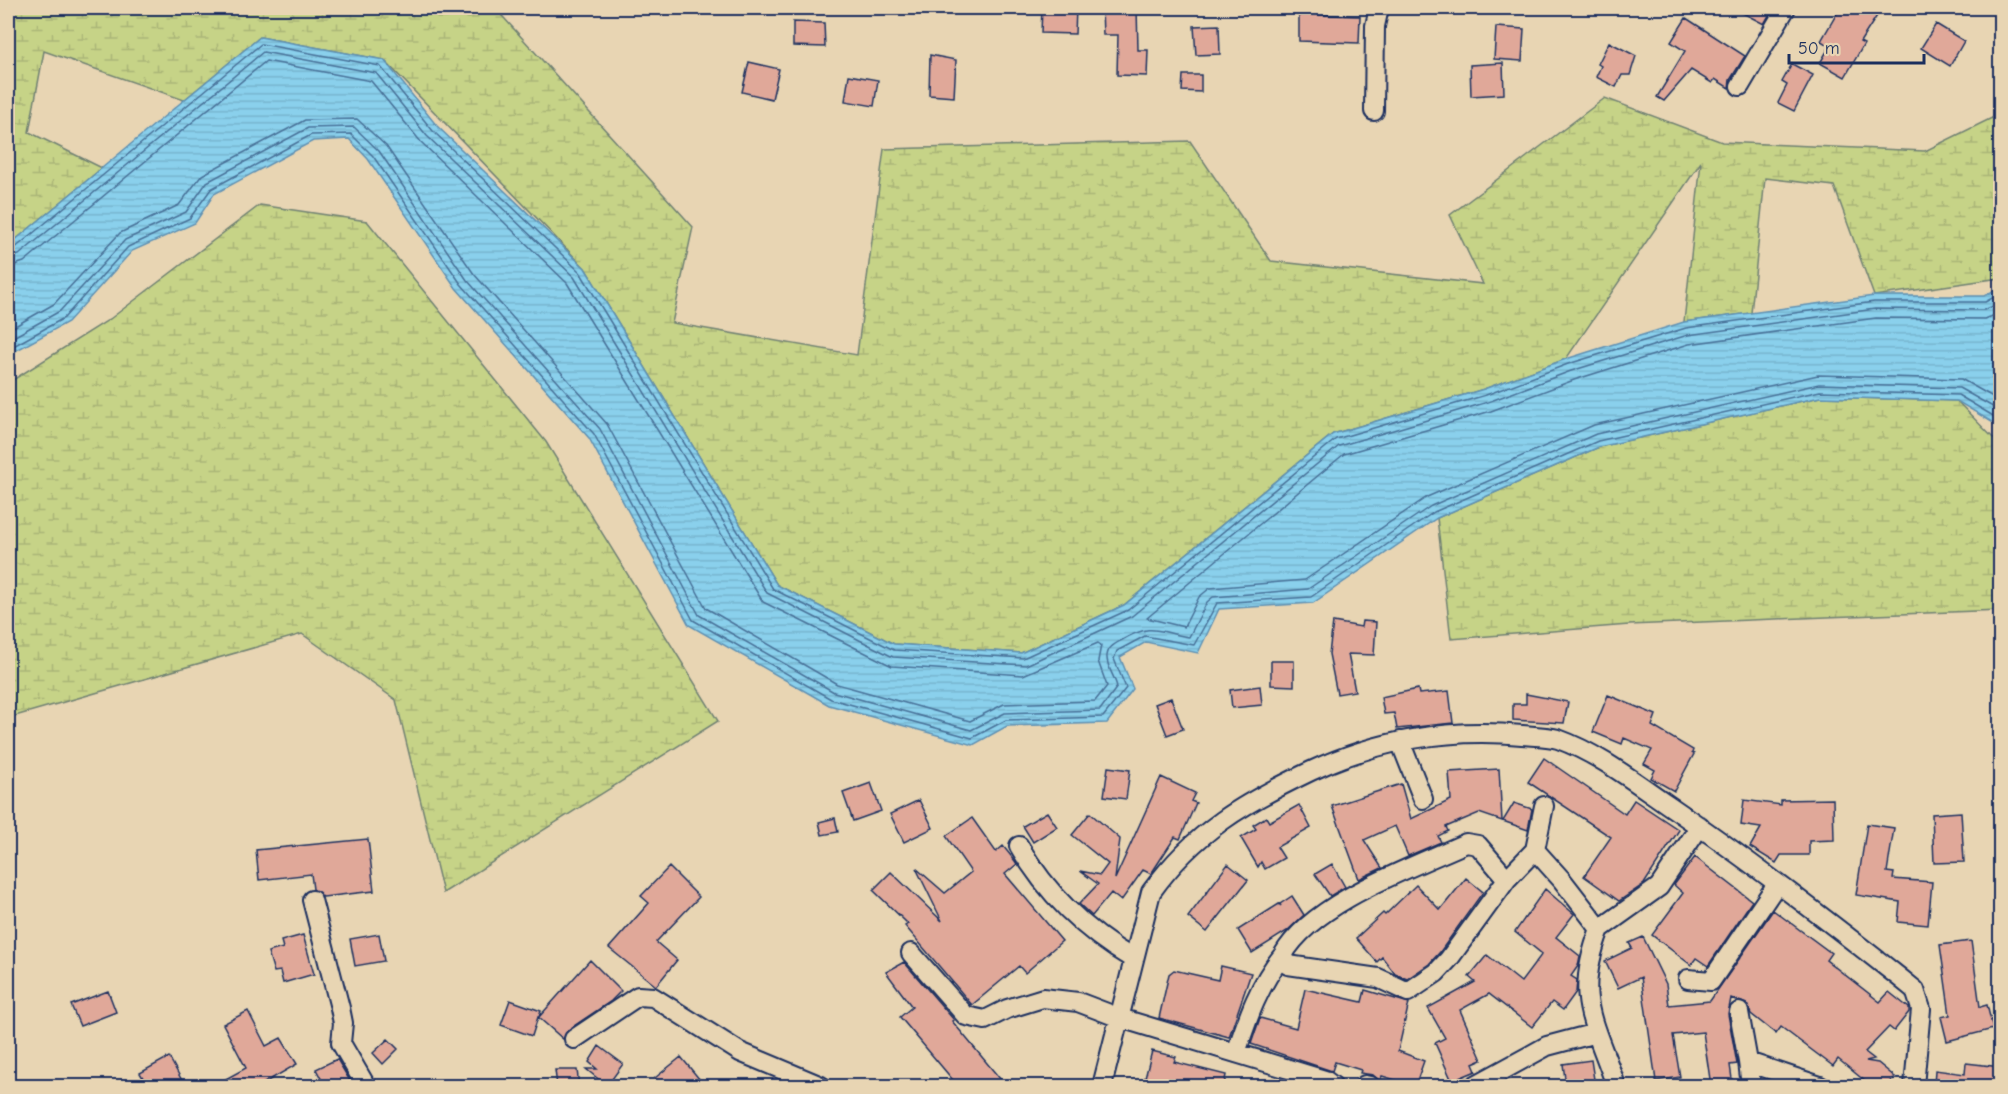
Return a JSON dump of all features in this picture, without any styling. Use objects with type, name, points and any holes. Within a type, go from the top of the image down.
[{"type":"street","points":[[1374,111],[1375,26],[1379,8]]},
{"type":"street","points":[[1740,86],[1786,8]]},
{"type":"street","points":[[1102,1086],[1151,892],[1169,867],[1222,818],[1323,765],[1400,741],[1460,733],[1495,732],[1555,738],[1578,748],[1623,774],[1700,826],[1915,990],[1921,1009],[1921,1027],[1914,1086]]},
{"type":"street","points":[[1400,741],[1423,799]]},
{"type":"street","points":[[1283,955],[1288,965],[1378,978],[1408,992],[1436,973],[1507,879],[1535,850],[1544,806]]},
{"type":"street","points":[[1616,1086],[1587,1006],[1585,980],[1591,952],[1600,928],[1659,887],[1700,826]]},
{"type":"street","points":[[1236,1053],[1255,996],[1269,971],[1283,955],[1292,939],[1316,917],[1392,876],[1466,843],[1478,845],[1507,879]]},
{"type":"street","points":[[1018,846],[1034,873],[1078,920],[1133,959]]},
{"type":"street","points":[[1535,850],[1600,928]]},
{"type":"street","points":[[1688,979],[1711,981],[1777,884]]},
{"type":"street","points":[[312,900],[340,1008],[343,1023],[341,1043],[366,1086]]},
{"type":"street","points":[[911,953],[966,1016],[984,1020],[1007,1009],[1043,998],[1078,1002],[1119,1018],[1325,1080],[1333,1086]]},
{"type":"street","points":[[574,1039],[638,996],[653,997],[740,1052],[821,1086]]},
{"type":"street","points":[[1739,1012],[1751,1086]]},
{"type":"street","points":[[1474,1086],[1547,1046],[1596,1033]]},
{"type":"street","points":[[1748,1062],[1820,1086]]},
{"type":"green space","points":[[8,8],[495,8],[693,227],[672,323],[857,355],[884,149],[1190,141],[1271,261],[1483,284],[1450,215],[1605,98],[1722,142],[1925,151],[2000,114],[2000,278],[1874,296],[1834,186],[1765,178],[1751,313],[1684,322],[1701,162],[1566,359],[1484,389],[1333,434],[1124,605],[1021,653],[894,644],[777,585],[585,268],[384,60],[260,37],[184,100],[44,51],[29,132],[102,168],[8,246]]},
{"type":"green space","points":[[260,205],[367,221],[546,442],[718,721],[443,893],[396,700],[302,634],[8,718],[8,383],[110,319]]},
{"type":"green space","points":[[1820,397],[1957,401],[2000,445],[2000,610],[1629,625],[1451,639],[1437,518],[1599,447]]},
{"type":"water","points":[[260,37],[384,60],[437,126],[585,268],[777,585],[894,644],[1021,653],[1124,605],[1333,434],[1484,389],[1566,359],[1684,322],[1874,296],[1984,296],[2000,287],[2000,427],[1957,401],[1820,397],[1599,447],[1437,518],[1313,603],[1219,609],[1198,653],[1146,642],[1120,657],[1133,689],[1107,723],[1007,726],[973,745],[829,705],[689,625],[589,438],[456,288],[368,159],[349,139],[313,141],[214,194],[195,223],[132,251],[68,322],[8,355],[8,246]]},
{"type":"building","points":[[1042,8],[1076,8],[1075,34],[1041,33]]},
{"type":"building","points":[[1102,8],[1137,8],[1138,50],[1148,50],[1147,76],[1117,75],[1118,35],[1103,35]]},
{"type":"building","points":[[1733,8],[1773,8],[1764,24]]},
{"type":"building","points":[[1840,8],[1882,8],[1860,42],[1864,44],[1845,77],[1820,63],[1830,46],[1821,41]]},
{"type":"building","points":[[1299,14],[1360,16],[1359,43],[1299,41]]},
{"type":"building","points":[[1686,18],[1745,56],[1730,80],[1729,88],[1715,79],[1712,83],[1691,70],[1664,101],[1657,97],[1685,51],[1671,42]]},
{"type":"building","points":[[793,22],[824,23],[825,47],[793,46]]},
{"type":"building","points":[[1936,24],[1964,41],[1950,66],[1921,48]]},
{"type":"building","points":[[1219,25],[1220,54],[1196,55],[1194,26]]},
{"type":"building","points":[[1496,27],[1524,29],[1522,61],[1494,59]]},
{"type":"building","points":[[1609,42],[1636,56],[1630,75],[1622,75],[1616,87],[1596,77],[1601,66],[1598,64]]},
{"type":"building","points":[[930,55],[956,60],[954,97],[929,95]]},
{"type":"building","points":[[749,62],[779,69],[772,99],[742,92]]},
{"type":"building","points":[[1503,63],[1504,94],[1471,96],[1470,65]]},
{"type":"building","points":[[1792,64],[1813,75],[1794,111],[1778,103],[1787,85],[1782,82]]},
{"type":"building","points":[[849,75],[878,80],[874,106],[845,101]]},
{"type":"building","points":[[1183,75],[1201,75],[1201,92],[1182,91]]},
{"type":"building","points":[[1362,621],[1376,622],[1374,655],[1348,654],[1355,691],[1337,694],[1329,654],[1333,622],[1361,627]]},
{"type":"building","points":[[1271,661],[1294,661],[1294,686],[1271,685]]},
{"type":"building","points":[[1260,686],[1262,705],[1232,708],[1230,690]]},
{"type":"building","points":[[1418,689],[1419,694],[1449,691],[1453,723],[1397,729],[1394,713],[1384,714],[1381,697]]},
{"type":"building","points":[[1526,694],[1568,702],[1564,723],[1513,720],[1513,704],[1526,704]]},
{"type":"building","points":[[1608,695],[1656,715],[1652,726],[1693,750],[1694,754],[1674,791],[1651,778],[1655,770],[1644,764],[1652,750],[1624,738],[1622,744],[1593,732]]},
{"type":"building","points":[[1171,698],[1183,729],[1167,735],[1155,704]]},
{"type":"building","points":[[1544,758],[1625,814],[1634,800],[1679,830],[1644,884],[1619,901],[1584,876],[1611,837],[1528,782]]},
{"type":"building","points":[[1108,767],[1130,770],[1126,799],[1104,796]]},
{"type":"building","points":[[1499,769],[1502,821],[1479,813],[1446,827],[1448,831],[1438,836],[1441,842],[1408,856],[1395,826],[1364,840],[1382,868],[1359,879],[1332,806],[1401,784],[1411,819],[1451,800],[1449,772]]},
{"type":"building","points":[[1161,777],[1195,793],[1191,801],[1196,803],[1180,839],[1175,837],[1151,874],[1143,870],[1121,901],[1111,893],[1092,916],[1079,904],[1098,884],[1080,871],[1100,875],[1108,864],[1072,835],[1090,813],[1120,839],[1115,879]]},
{"type":"building","points":[[871,783],[881,811],[853,821],[843,793]]},
{"type":"building","points":[[1833,799],[1834,840],[1809,841],[1809,855],[1781,855],[1776,863],[1750,847],[1761,828],[1741,825],[1744,800],[1781,805],[1781,800]]},
{"type":"building","points":[[919,800],[933,828],[904,842],[890,814]]},
{"type":"building","points":[[1514,803],[1532,809],[1528,830],[1503,821]]},
{"type":"building","points":[[1299,805],[1311,828],[1277,847],[1284,858],[1265,869],[1261,862],[1258,867],[1241,838],[1256,829],[1253,825],[1266,817],[1269,822]]},
{"type":"building","points":[[1047,812],[1057,827],[1033,842],[1023,826]]},
{"type":"building","points":[[1961,812],[1964,862],[1934,863],[1932,814]]},
{"type":"building","points":[[835,818],[838,832],[822,835],[819,822]]},
{"type":"building","points":[[972,818],[996,852],[1003,846],[1015,861],[1017,864],[1005,874],[1062,941],[1025,973],[1019,966],[972,1005],[905,926],[908,924],[873,890],[891,872],[942,921],[916,868],[945,893],[971,872],[946,836]]},
{"type":"building","points":[[1867,824],[1894,828],[1887,872],[1894,873],[1893,879],[1932,882],[1928,925],[1898,922],[1900,902],[1856,895]]},
{"type":"building","points":[[368,839],[374,891],[323,897],[313,889],[311,874],[259,880],[256,850]]},
{"type":"building","points":[[1695,857],[1752,901],[1708,966],[1696,958],[1691,965],[1652,935],[1683,893],[1674,885]]},
{"type":"building","points":[[1228,864],[1248,880],[1207,932],[1188,917]]},
{"type":"building","points":[[1332,864],[1345,887],[1330,896],[1315,874]]},
{"type":"building","points":[[669,867],[699,897],[656,942],[677,960],[656,986],[609,948],[649,903],[641,896]]},
{"type":"building","points":[[1466,878],[1483,892],[1440,952],[1429,964],[1407,979],[1395,974],[1382,957],[1377,962],[1356,938],[1383,913],[1385,915],[1416,885],[1440,910]]},
{"type":"building","points":[[1545,889],[1574,914],[1556,937],[1580,956],[1578,966],[1571,976],[1577,980],[1576,992],[1563,1010],[1552,1002],[1532,1027],[1489,994],[1460,1010],[1482,1060],[1473,1064],[1476,1071],[1452,1081],[1435,1043],[1445,1038],[1428,1008],[1475,982],[1469,977],[1487,955],[1521,982],[1542,954],[1515,932]]},
{"type":"building","points":[[1292,896],[1304,915],[1287,931],[1252,953],[1238,930],[1279,904],[1281,906],[1280,904]]},
{"type":"building","points":[[1773,910],[1831,953],[1826,960],[1880,1002],[1889,992],[1909,1008],[1909,1012],[1894,1031],[1889,1027],[1865,1052],[1874,1059],[1866,1061],[1878,1063],[1895,1077],[1887,1086],[1871,1086],[1838,1059],[1833,1066],[1781,1027],[1776,1034],[1751,1014],[1747,1004],[1731,998],[1728,1014],[1737,1064],[1730,1065],[1733,1086],[1711,1086],[1703,1032],[1673,1035],[1680,1077],[1656,1081],[1641,977],[1618,988],[1605,961],[1632,948],[1629,943],[1643,937],[1666,984],[1669,1005],[1710,1001]]},
{"type":"building","points":[[379,934],[384,961],[355,966],[350,939]]},
{"type":"building","points":[[303,935],[314,974],[283,983],[280,971],[274,972],[268,952],[283,948],[281,941]]},
{"type":"building","points":[[1971,941],[1980,1007],[1987,1005],[1993,1029],[1947,1041],[1941,1017],[1950,1015],[1940,945]]},
{"type":"building","points":[[590,960],[621,991],[611,1001],[568,1030],[563,1039],[538,1017],[532,1036],[501,1025],[510,1000],[541,1011],[539,1017]]},
{"type":"building","points":[[904,962],[1006,1086],[958,1086],[900,1017],[912,1007],[886,972]]},
{"type":"building","points":[[1221,966],[1251,973],[1229,1037],[1159,1018],[1169,974],[1174,970],[1218,980]]},
{"type":"building","points":[[1305,989],[1362,1002],[1365,990],[1409,1003],[1398,1051],[1424,1061],[1415,1086],[1382,1076],[1380,1081],[1373,1075],[1360,1073],[1361,1070],[1335,1062],[1332,1071],[1251,1044],[1260,1018],[1296,1028]]},
{"type":"building","points":[[108,991],[116,1012],[80,1026],[71,1005]]},
{"type":"building","points":[[248,1011],[266,1046],[281,1038],[297,1064],[259,1086],[213,1086],[246,1068],[223,1024]]},
{"type":"building","points":[[388,1039],[398,1049],[383,1064],[373,1053]]},
{"type":"building","points":[[599,1046],[623,1064],[607,1086],[586,1069],[597,1069],[589,1062]]},
{"type":"building","points":[[1152,1051],[1176,1057],[1174,1062],[1226,1075],[1224,1086],[1143,1086]]},
{"type":"building","points":[[169,1057],[185,1086],[148,1086],[140,1073]]},
{"type":"building","points":[[681,1057],[705,1086],[662,1086],[655,1078]]},
{"type":"building","points":[[337,1059],[353,1086],[325,1086],[316,1069]]},
{"type":"building","points":[[1591,1060],[1595,1086],[1566,1086],[1563,1064]]},
{"type":"building","points":[[1966,1063],[2001,1067],[2001,1086],[1934,1086],[1935,1070],[1965,1074]]},
{"type":"building","points":[[555,1070],[577,1070],[579,1086],[557,1086]]}]
